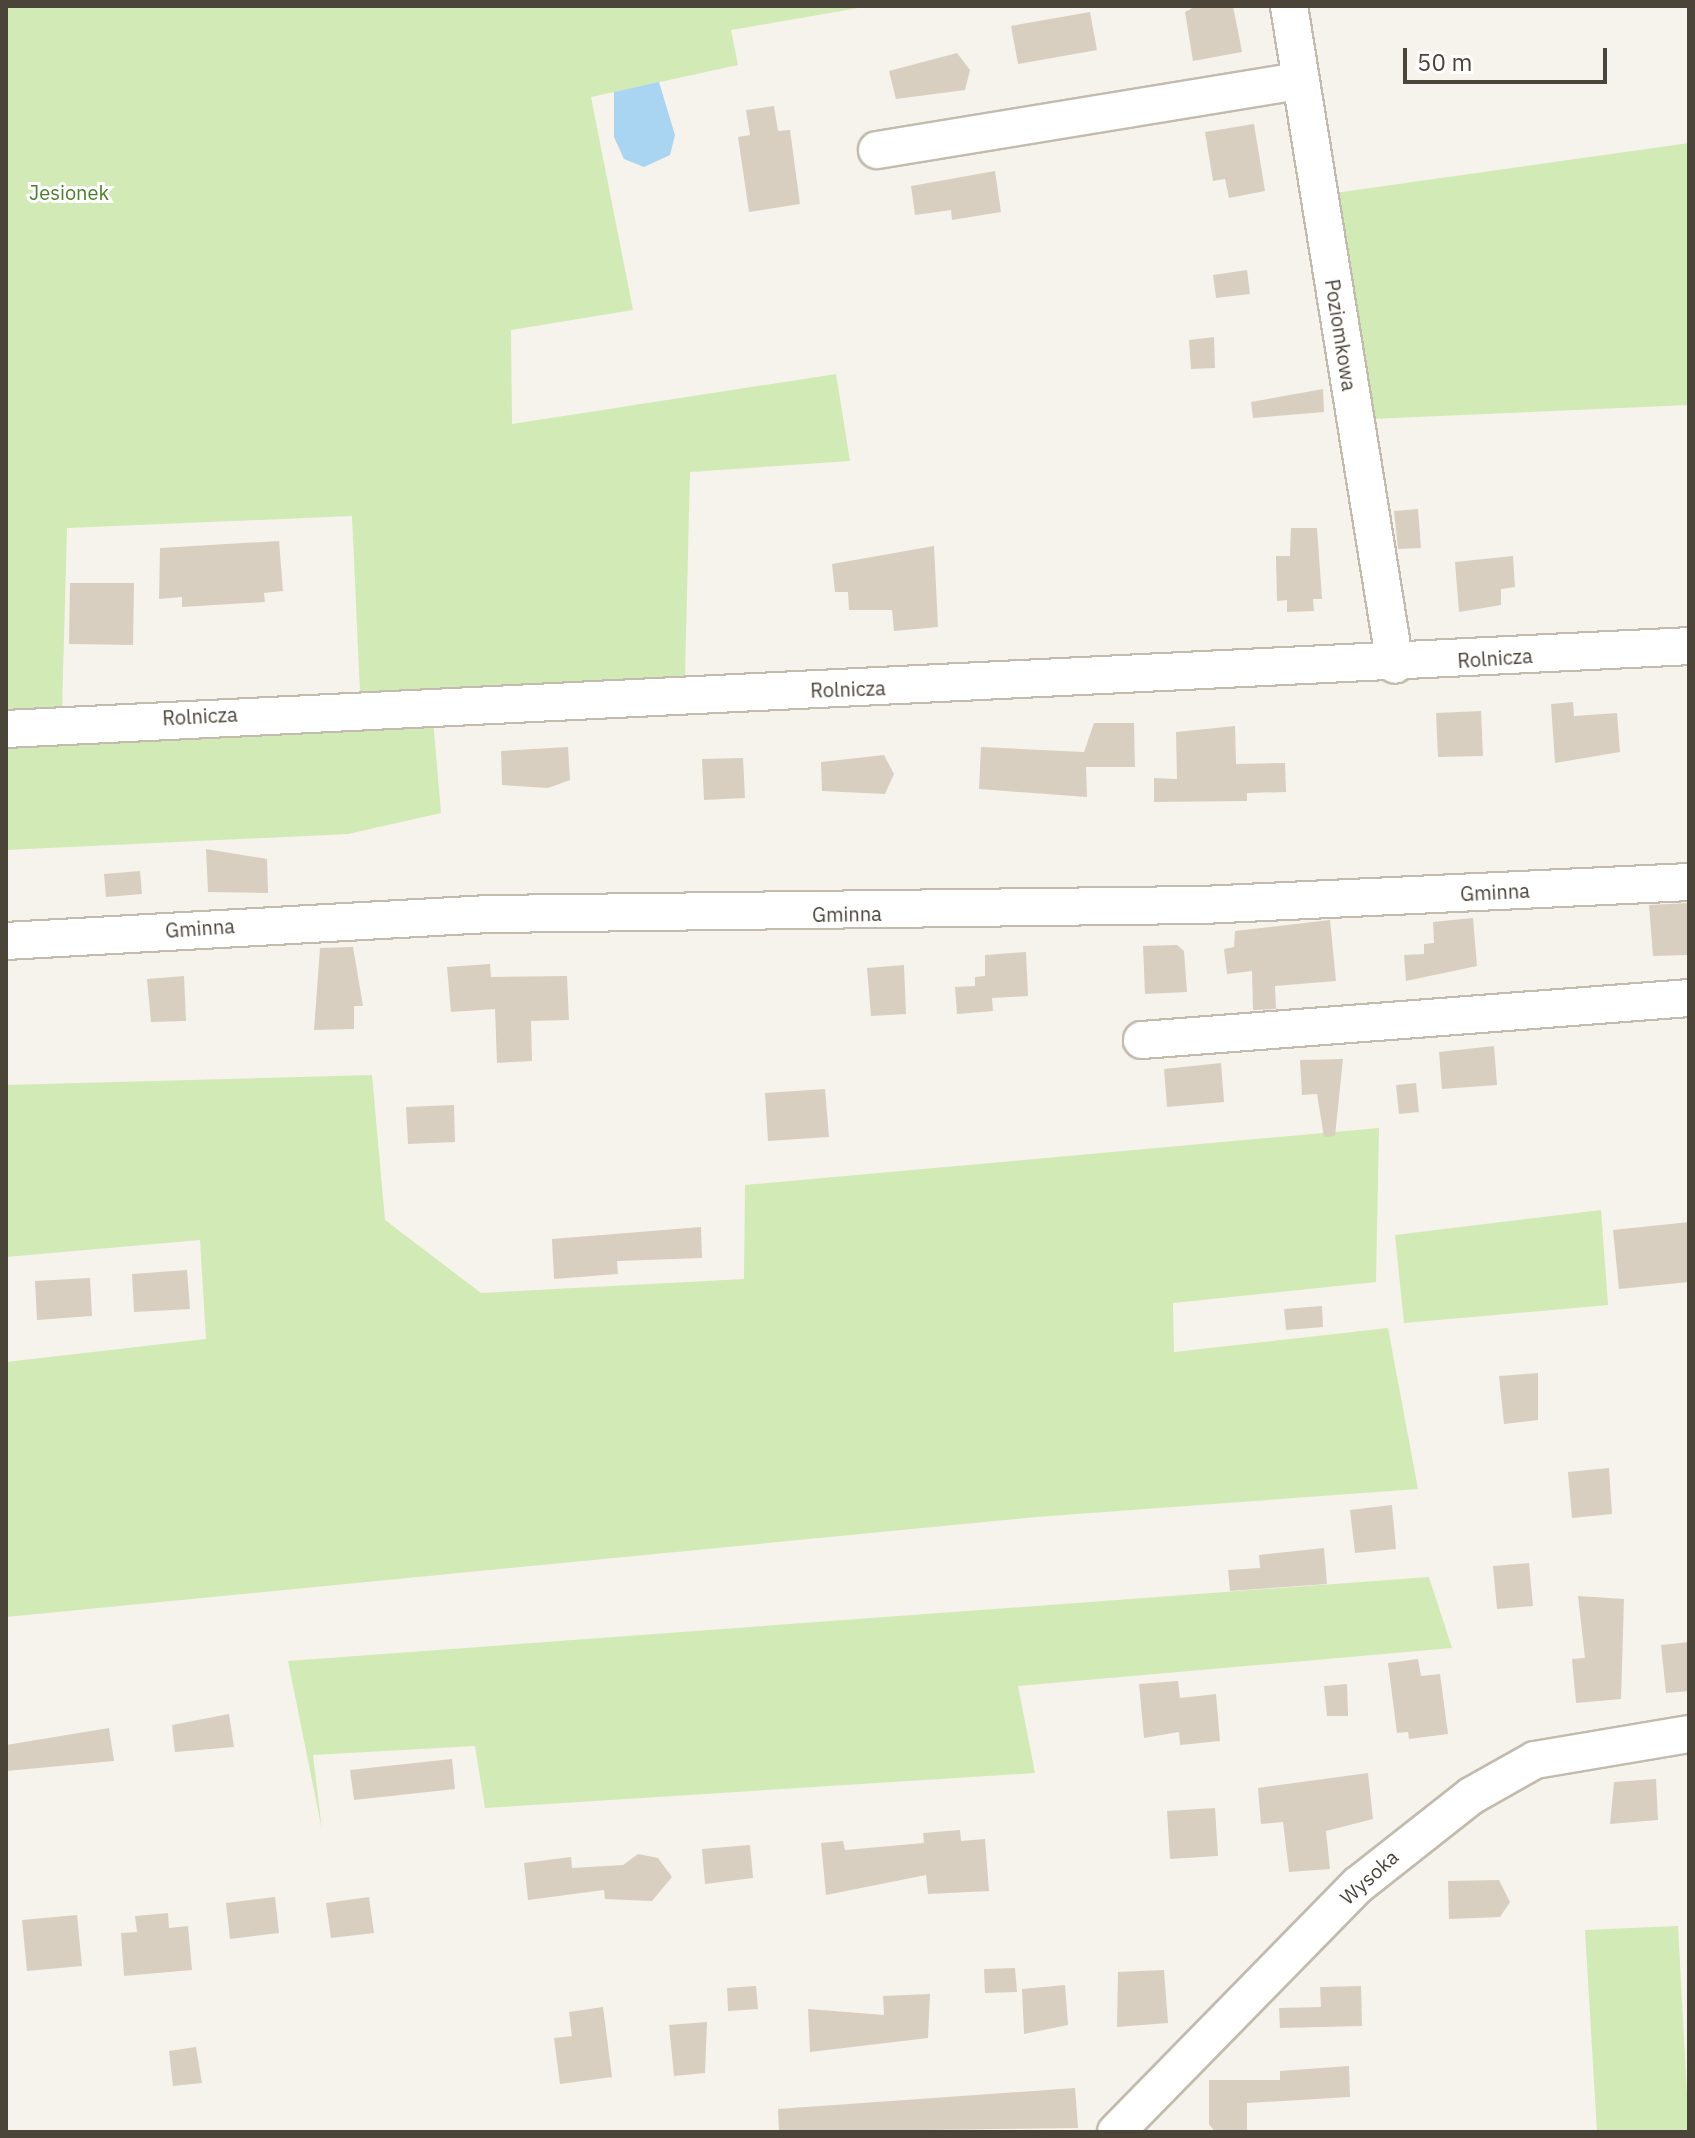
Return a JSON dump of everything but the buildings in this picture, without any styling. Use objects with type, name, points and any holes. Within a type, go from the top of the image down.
[{"type":"street","name":"Poziomkowa","points":[[1289,6],[1395,665]]},
{"type":"street","points":[[877,150],[1300,81]]},
{"type":"street","name":"Rolnicza","points":[[6,729],[1395,665],[1689,646]]},
{"type":"street","name":"Gminna","points":[[6,941],[491,914],[1171,906],[1689,882]]},
{"type":"street","points":[[1142,1040],[1689,998]]},
{"type":"street","name":"Wysoka","points":[[1116,2132],[1358,1885],[1471,1796],[1535,1760],[1689,1734]]},
{"type":"green space","name":"Jesionek","points":[[6,6],[870,6],[731,30],[738,65],[591,97],[633,310],[511,330],[512,424],[836,374],[850,461],[690,472],[685,677],[360,693],[352,516],[67,528],[62,710],[6,712]]},
{"type":"green space","points":[[1689,143],[1689,405],[1371,419],[1335,193]]},
{"type":"green space","points":[[433,719],[441,813],[348,834],[6,850],[6,745]]},
{"type":"green space","points":[[372,1075],[385,1220],[481,1293],[744,1279],[745,1185],[1379,1128],[1376,1282],[1173,1303],[1174,1352],[1388,1328],[1418,1489],[1036,1517],[6,1617],[6,1362],[206,1339],[200,1240],[6,1257],[6,1085]]},
{"type":"green space","points":[[1601,1210],[1608,1305],[1404,1323],[1395,1235]]},
{"type":"green space","points":[[1429,1577],[1452,1648],[1018,1686],[1035,1773],[485,1808],[475,1746],[313,1755],[322,1830],[288,1661]]},
{"type":"green space","points":[[1678,1926],[1689,2132],[1597,2132],[1585,1930]]},
{"type":"water","points":[[659,82],[675,135],[670,155],[644,167],[624,159],[614,137],[614,92]]}]
